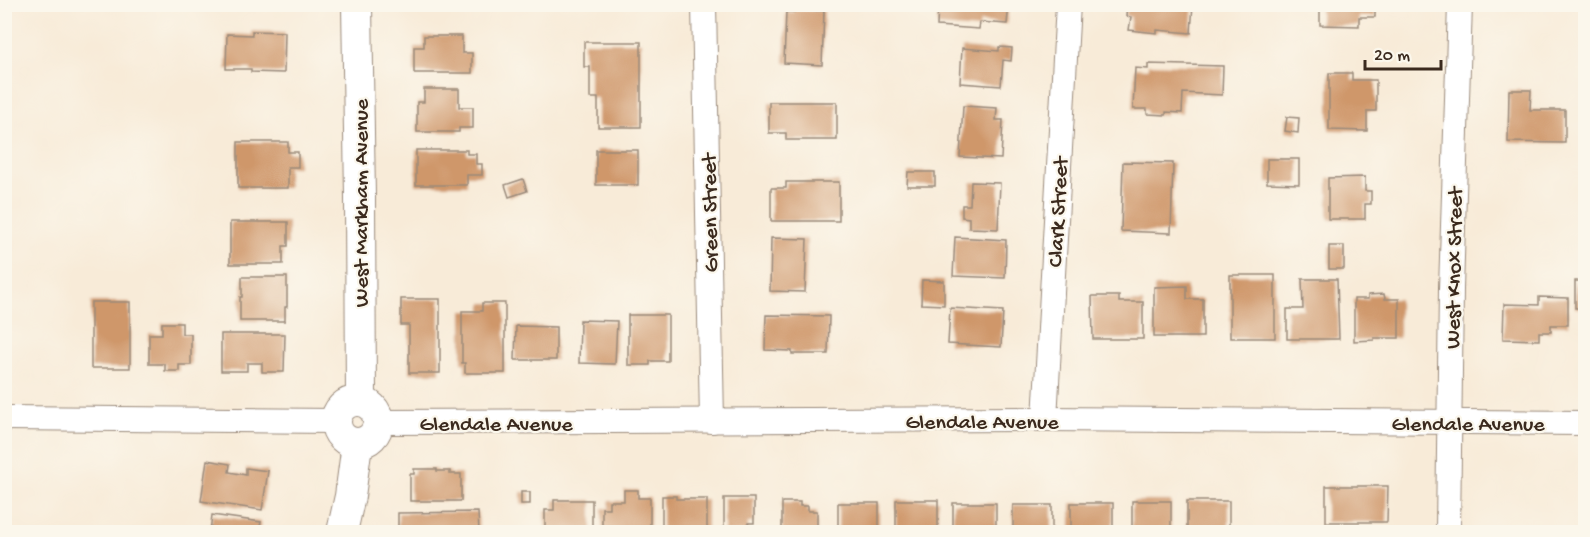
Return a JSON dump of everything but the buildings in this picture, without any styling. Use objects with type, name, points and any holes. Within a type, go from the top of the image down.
[{"type":"street","name":"West Markham Avenue","points":[[357,4],[360,186],[370,412]]},
{"type":"street","name":"Green Street","points":[[704,4],[712,421]]},
{"type":"street","name":"Clark Street","points":[[1045,419],[1068,4]]},
{"type":"street","name":"West Knox Street","points":[[1448,532],[1451,277],[1460,4]]},
{"type":"street","points":[[354,401],[370,412],[375,435],[370,440],[357,444],[344,439],[337,428],[336,421],[341,408],[354,401]]},
{"type":"street","name":"Glendale Avenue","points":[[370,412],[712,421],[1045,419],[1586,423]]},
{"type":"street","points":[[4,418],[336,421]]},
{"type":"street","points":[[342,532],[350,496],[357,444]]}]
